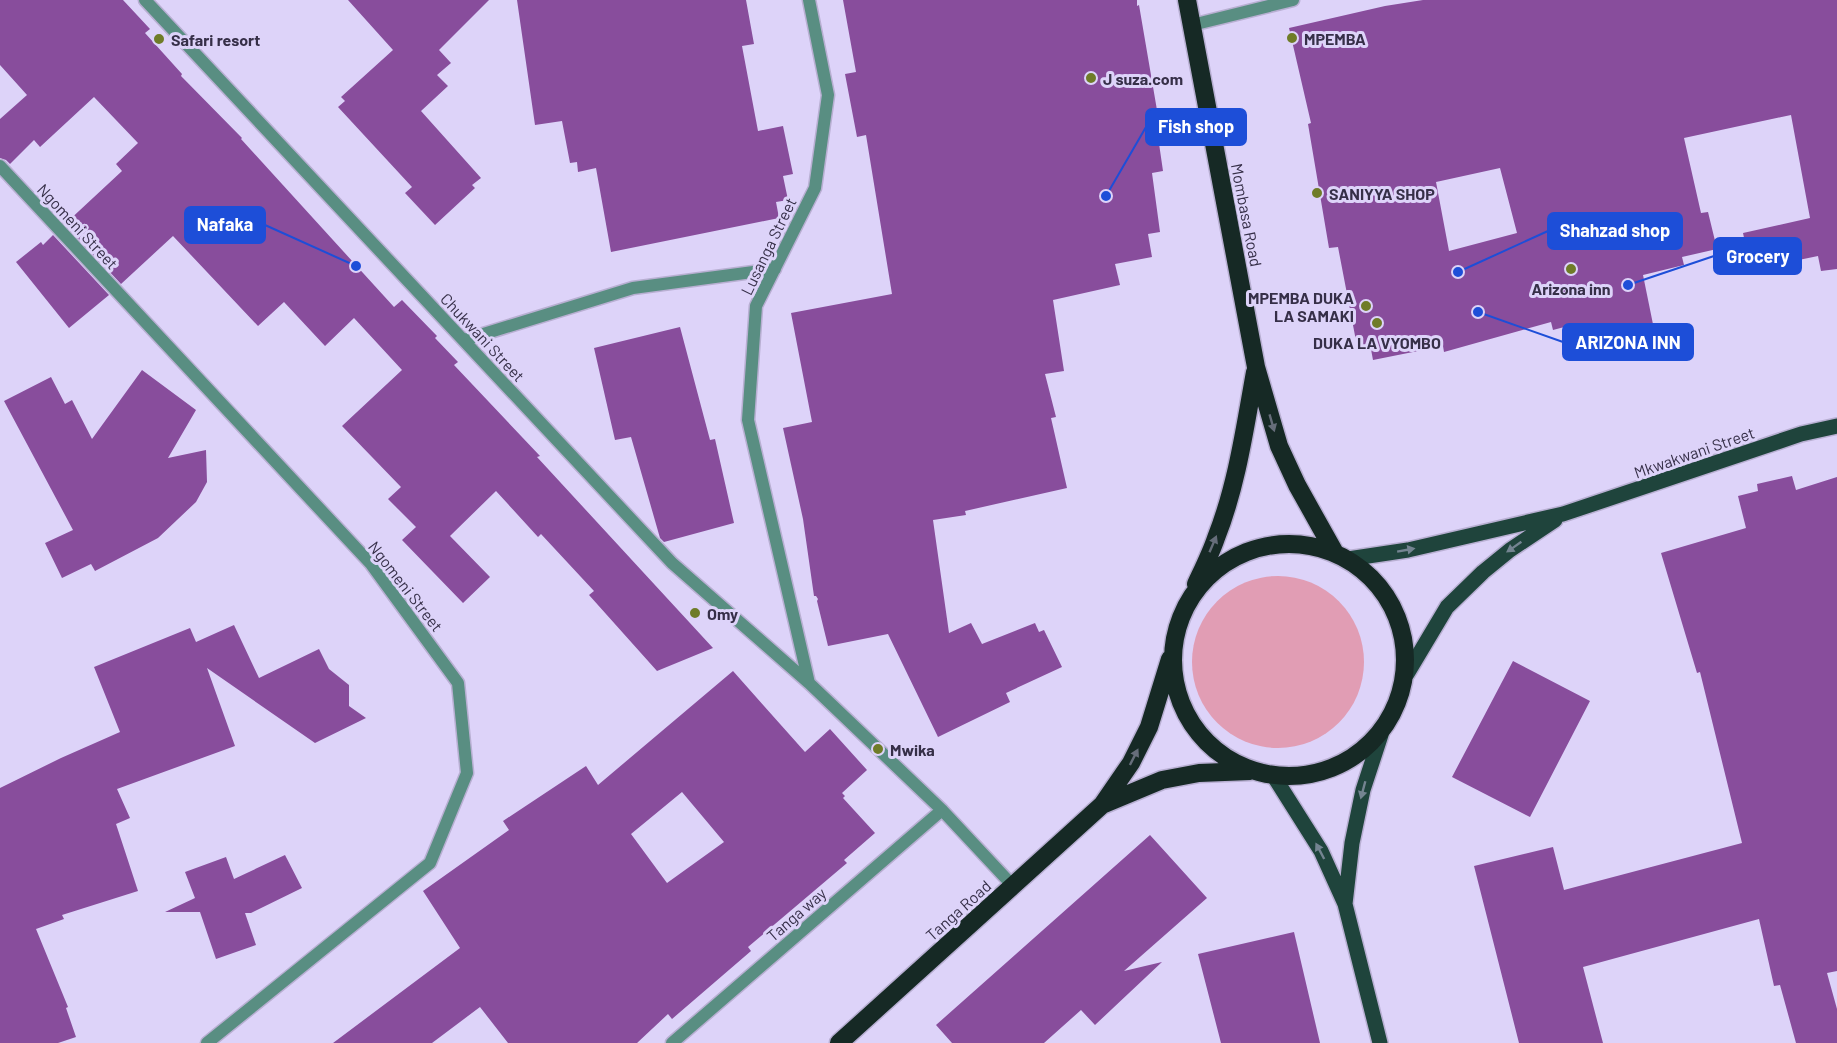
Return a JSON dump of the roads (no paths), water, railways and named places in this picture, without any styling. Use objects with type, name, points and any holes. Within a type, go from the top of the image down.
[{"type":"highway","name":"Mombasa Road","points":[[1187,0],[1256,367],[1279,446],[1297,485],[1341,556]]},
{"type":"highway","name":"Mombasa Road","points":[[1102,805],[1131,764],[1149,727],[1189,598],[1217,537],[1242,443],[1256,367]]},
{"type":"highway","points":[[1102,805],[1162,780],[1199,773],[1250,771],[1288,778],[1326,772],[1381,735],[1407,674],[1403,629],[1382,589],[1341,556],[1295,544],[1254,549],[1218,568],[1189,598]]},
{"type":"highway","points":[[1172,655],[1179,704],[1208,745],[1250,771]]},
{"type":"highway","name":"Tanga Road","points":[[839,1043],[1102,805]]},
{"type":"main road","name":"Mkwakwani Street","points":[[1563,514],[1801,434],[1837,426]]},
{"type":"main road","points":[[1341,556],[1408,550],[1563,514]]},
{"type":"main road","points":[[1407,674],[1447,607],[1501,557],[1563,514]]},
{"type":"main road","points":[[1345,904],[1352,843],[1363,790],[1381,735]]},
{"type":"main road","points":[[1273,775],[1321,850],[1345,904],[1380,1043]]},
{"type":"street","name":"Chukwani Street","points":[[145,0],[672,563],[809,683],[942,810],[1013,886]]},
{"type":"street","name":"Lusanga Street","points":[[809,0],[828,95],[815,188],[756,306],[748,420],[809,683]]},
{"type":"street","points":[[1191,26],[1293,0]]},
{"type":"street","name":"Ngomeni Street","points":[[0,166],[371,564],[458,682],[467,773],[430,863],[207,1043]]},
{"type":"street","points":[[464,340],[633,288],[775,269]]},
{"type":"street","name":"Tanga way","points":[[672,1043],[942,810]]},
{"type":"place","name":"MPEMBA","points":[[1292,38]]},
{"type":"place","name":"Safari resort","points":[[159,39]]},
{"type":"place","name":"J suza.com","points":[[1091,78]]},
{"type":"place","name":"SANIYYA SHOP","points":[[1317,193]]},
{"type":"place","name":"Fish shop","points":[[1106,196]]},
{"type":"place","name":"Nafaka","points":[[356,266]]},
{"type":"place","name":"Arizona inn","points":[[1571,269]]},
{"type":"place","name":"Shahzad shop","points":[[1458,272]]},
{"type":"place","name":"Grocery","points":[[1628,285]]},
{"type":"place","name":"MPEMBA DUKA LA SAMAKI","points":[[1366,306]]},
{"type":"place","name":"ARIZONA INN","points":[[1478,312]]},
{"type":"place","name":"DUKA LA VYOMBO","points":[[1377,323]]},
{"type":"place","name":"Omy","points":[[695,613]]},
{"type":"place","name":"Mwika","points":[[878,749]]}]
